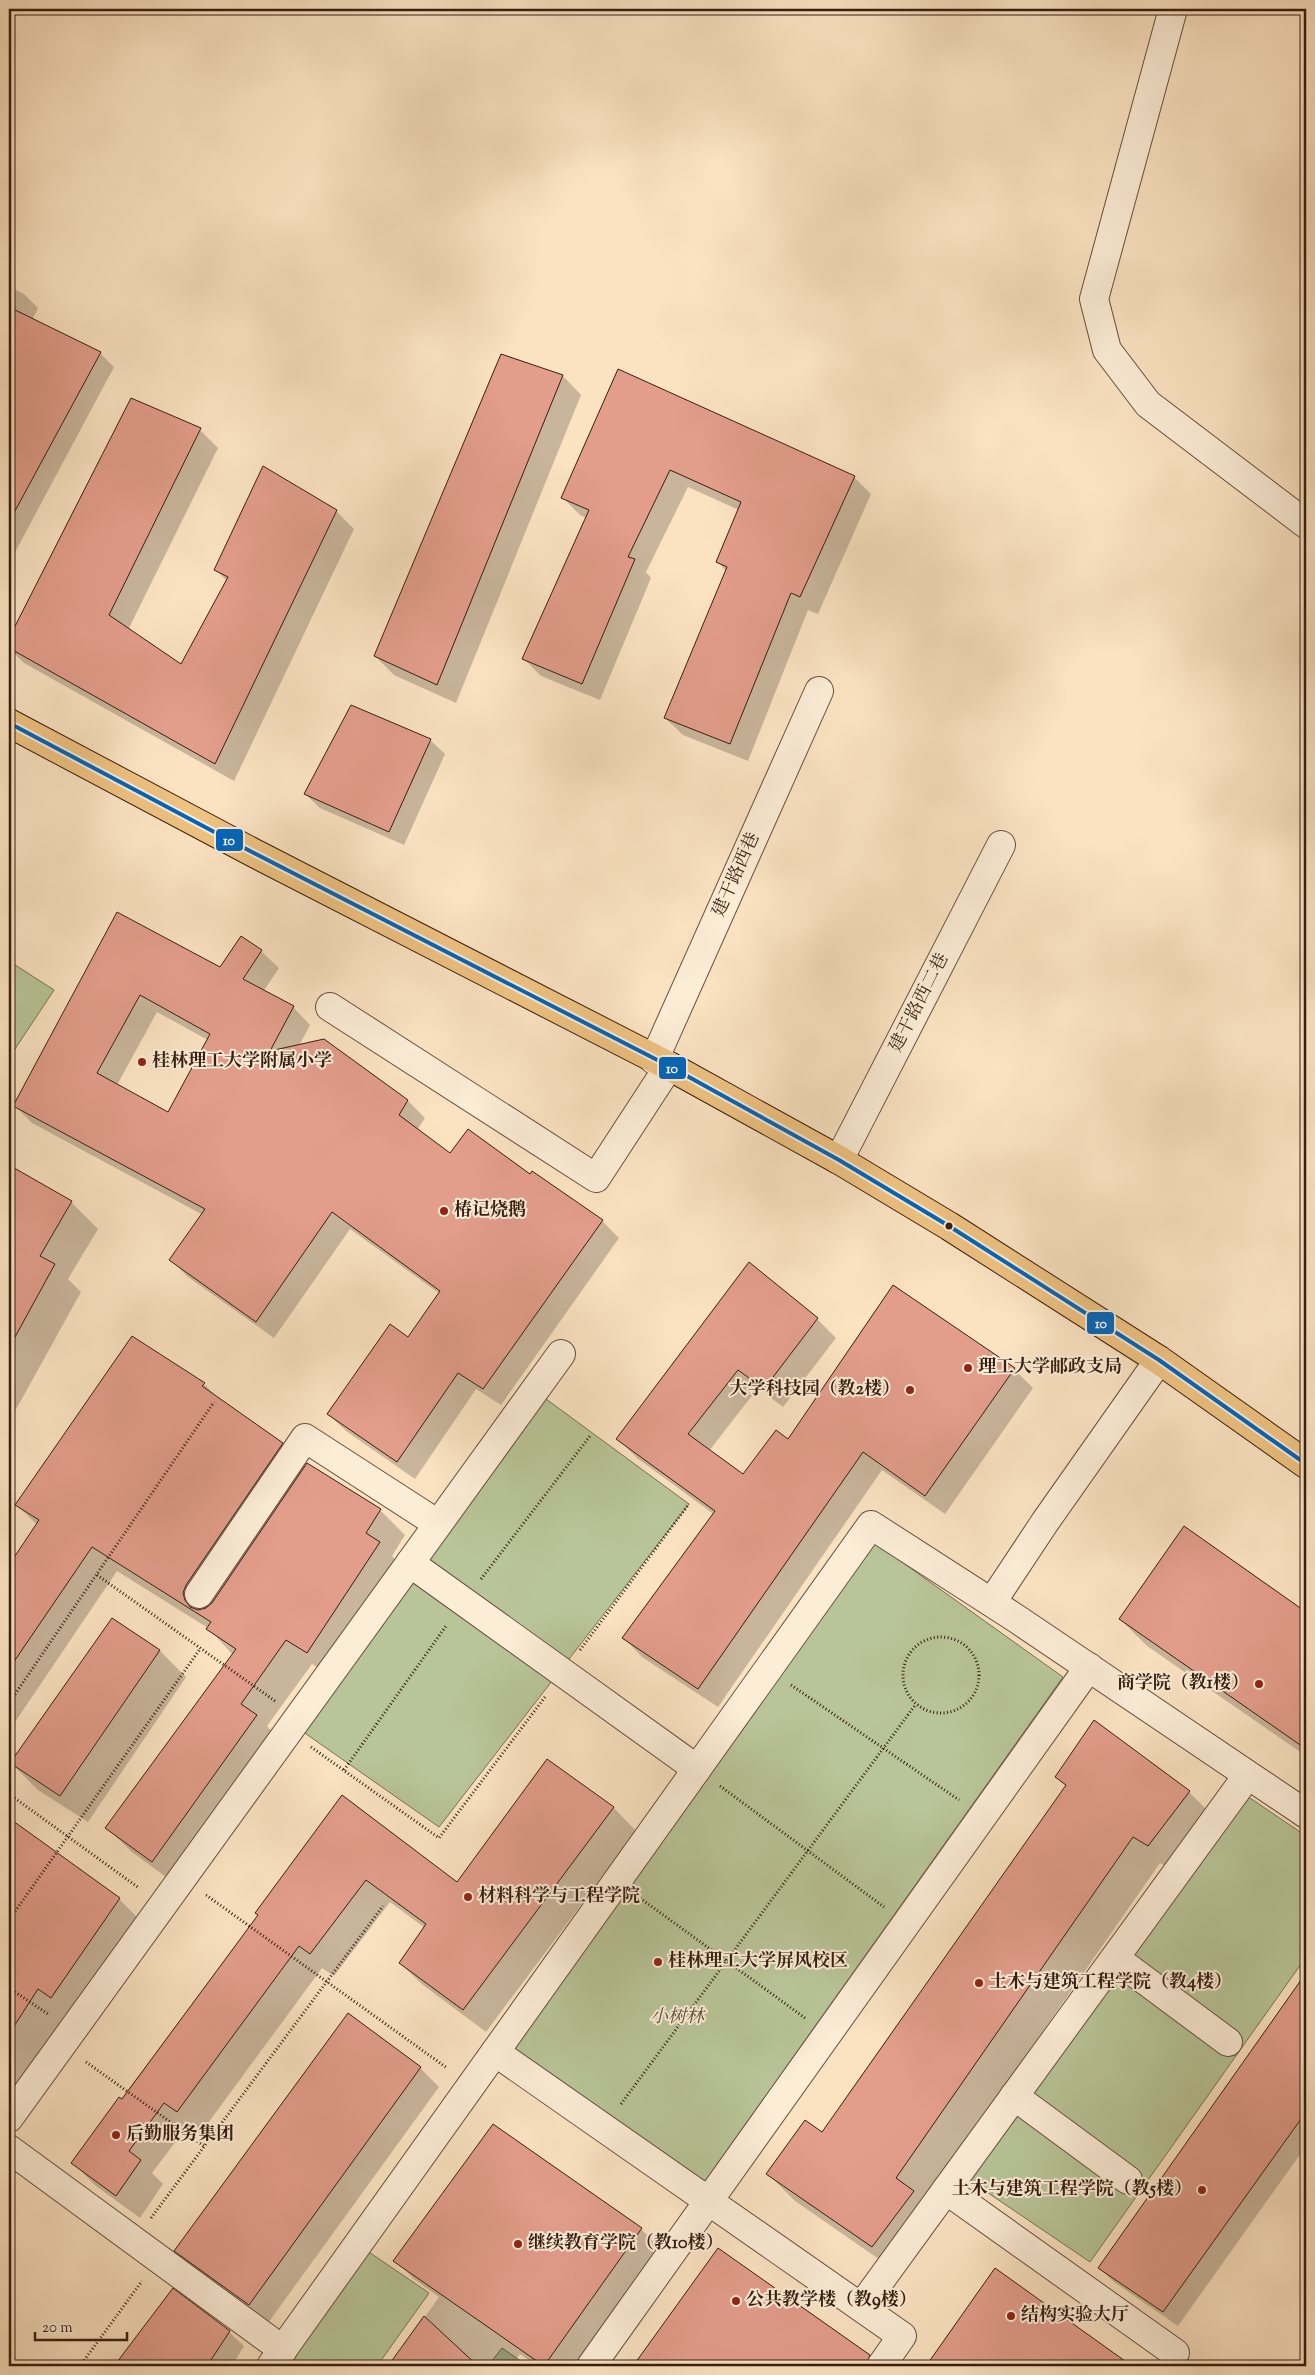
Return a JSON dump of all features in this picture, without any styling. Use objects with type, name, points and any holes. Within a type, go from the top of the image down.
[{"type":"main road","points":[[9,723],[252,852],[662,1063],[839,1160],[949,1226],[1159,1360],[1306,1464]]},
{"type":"lane","points":[[1173,9],[1094,299],[1107,350],[1148,404],[1306,524]]},
{"type":"lane","name":"建干路西巷","points":[[330,1007],[596,1178],[662,1063],[819,691]]},
{"type":"lane","name":"建干路西二巷","points":[[839,1160],[1001,845]]},
{"type":"lane","points":[[9,2118],[561,1354]]},
{"type":"lane","points":[[992,1602],[1045,1522],[1159,1360]]},
{"type":"lane","points":[[199,1594],[305,1438],[438,1524]]},
{"type":"lane","points":[[9,2149],[158,2259],[277,2358],[871,1525],[992,1602],[1247,1776],[1306,1814]]},
{"type":"lane","points":[[410,1563],[697,1769]]},
{"type":"lane","points":[[592,2366],[1089,1667]]},
{"type":"lane","points":[[861,2307],[1247,1776]]},
{"type":"lane","points":[[1115,1958],[1228,2042]]},
{"type":"lane","points":[[495,2052],[902,2336],[881,2366]]},
{"type":"lane","points":[[1014,2096],[1128,2180]]},
{"type":"lane","points":[[946,2190],[1175,2353]]},
{"type":"path","points":[[9,1703],[214,1402]]},
{"type":"path","points":[[97,1575],[200,1649],[439,1838],[689,1504]]},
{"type":"path","points":[[936,1638],[949,1638],[968,1648],[978,1668],[979,1679],[976,1690],[970,1700],[961,1708],[950,1712],[938,1713],[926,1711],[916,1704],[908,1695],[904,1683],[907,1659],[914,1649],[924,1641],[936,1638]]},
{"type":"path","points":[[9,1920],[200,1649]]},
{"type":"path","points":[[768,1670],[982,1816]]},
{"type":"path","points":[[603,2128],[916,1704]]},
{"type":"path","points":[[697,1769],[906,1923]]},
{"type":"path","points":[[9,1794],[67,1838],[142,1890]]},
{"type":"path","points":[[183,1877],[472,2086]]},
{"type":"path","points":[[617,1881],[827,2034]]},
{"type":"path","points":[[134,2241],[383,1906]]},
{"type":"path","points":[[9,1988],[72,2031]]},
{"type":"path","points":[[83,2060],[204,2146]]},
{"type":"path","points":[[80,2366],[158,2259]]},
{"type":"green space","points":[[9,961],[54,990],[9,1058]]},
{"type":"green space","points":[[542,1396],[689,1504],[439,1827],[299,1729]]},
{"type":"green space","name":"小树林","points":[[874,1542],[1063,1677],[703,2184],[510,2049]]},
{"type":"green space","points":[[1247,1796],[1306,1836],[1306,1957],[1090,2262],[969,2180]]},
{"type":"green space","points":[[366,2250],[429,2293],[377,2366],[281,2366]]},
{"type":"green space","points":[[502,2348],[528,2366],[488,2366]]},
{"type":"building","points":[[9,307],[101,352],[9,522]]},
{"type":"building","points":[[501,354],[563,375],[437,685],[374,656]]},
{"type":"building","points":[[618,369],[855,476],[800,597],[791,593],[730,744],[664,718],[727,567],[716,562],[741,502],[670,470],[628,557],[635,559],[582,684],[522,659],[589,510],[561,498]]},
{"type":"building","points":[[131,398],[201,428],[109,615],[181,664],[228,577],[214,570],[263,466],[337,510],[215,764],[9,648],[9,638]]},
{"type":"building","points":[[351,705],[431,739],[389,832],[304,794]]},
{"type":"building","points":[[117,912],[220,967],[241,936],[262,950],[243,979],[294,1006],[270,1051],[324,1039],[408,1100],[399,1115],[450,1153],[468,1129],[530,1174],[532,1171],[603,1220],[483,1389],[458,1373],[397,1462],[327,1414],[390,1324],[408,1337],[440,1291],[332,1212],[256,1322],[169,1260],[205,1209],[13,1106]],"holes":[[[140,995],[210,1034],[168,1112],[97,1073]]]},
{"type":"building","points":[[9,1165],[72,1201],[40,1256],[55,1264],[9,1348]]},
{"type":"building","points":[[749,1262],[818,1318],[764,1389],[738,1370],[688,1434],[743,1474],[776,1430],[788,1439],[893,1285],[1015,1368],[925,1496],[863,1452],[698,1689],[622,1638],[715,1511],[616,1439]]},
{"type":"building","points":[[132,1336],[205,1383],[202,1386],[283,1443],[186,1585],[183,1593],[190,1607],[198,1610],[206,1608],[212,1603],[307,1463],[381,1509],[366,1533],[380,1542],[307,1653],[286,1640],[241,1704],[257,1715],[152,1862],[105,1828],[236,1649],[206,1629],[211,1622],[92,1547],[9,1669],[9,1565],[39,1520],[15,1505]]},
{"type":"building","name":"商学院（教1楼）","points":[[1184,1526],[1306,1612],[1306,1749],[1119,1619]]},
{"type":"building","points":[[112,1618],[160,1650],[60,1796],[10,1763]]},
{"type":"building","name":"土木与建筑工程学院（教4楼）","points":[[1094,1720],[1190,1791],[1148,1846],[1133,1837],[896,2178],[914,2191],[872,2247],[766,2174],[805,2120],[822,2132],[1066,1785],[1055,1777]]},
{"type":"building","name":"材料科学与工程学院","points":[[547,1759],[614,1807],[463,2010],[399,1963],[426,1924],[366,1880],[310,1954],[299,1946],[177,2112],[164,2103],[129,2151],[141,2160],[116,2196],[71,2163],[119,2097],[122,2099],[258,1915],[255,1913],[342,1795],[457,1882]]},
{"type":"building","points":[[9,1818],[120,1898],[51,1998],[38,1989],[9,2034]]},
{"type":"building","name":"土木与建筑工程学院（教5楼）","points":[[1306,1973],[1306,2112],[1163,2312],[1098,2268]]},
{"type":"building","points":[[348,2013],[421,2067],[249,2305],[174,2251]]},
{"type":"building","name":"继续教育学院（教10楼）","points":[[493,2124],[642,2228],[544,2366],[393,2261]]},
{"type":"building","name":"公共教学楼（教9楼）","points":[[718,2248],[870,2355],[866,2366],[633,2366]]},
{"type":"building","name":"结构实验大厅","points":[[995,2268],[1132,2366],[926,2366]]},
{"type":"building","points":[[173,2288],[230,2331],[207,2366],[114,2366]]},
{"type":"building","points":[[424,2316],[478,2366],[388,2366]]},
{"type":"transit line","name":"10","points":[[9,723],[252,852],[669,1066],[839,1160],[949,1226],[1159,1360],[1306,1464]]},
{"type":"place","name":"桂林理工大学附属小学","points":[[142,1062]]},
{"type":"place","name":"椿记烧鹅","points":[[444,1211]]},
{"type":"place","name":"理工大学邮政支局","points":[[968,1368]]},
{"type":"place","name":"大学科技园（教2楼）","points":[[910,1390]]},
{"type":"place","name":"商学院（教1楼）","points":[[1259,1684]]},
{"type":"place","name":"材料科学与工程学院","points":[[468,1897]]},
{"type":"place","name":"桂林理工大学屏风校区","points":[[658,1962]]},
{"type":"place","name":"土木与建筑工程学院（教4楼）","points":[[979,1983]]},
{"type":"place","name":"后勤服务集团","points":[[116,2135]]},
{"type":"place","name":"土木与建筑工程学院（教5楼）","points":[[1202,2190]]},
{"type":"place","name":"继续教育学院（教10楼）","points":[[518,2244]]},
{"type":"place","name":"公共教学楼（教9楼）","points":[[736,2301]]},
{"type":"place","name":"结构实验大厅","points":[[1011,2316]]}]
